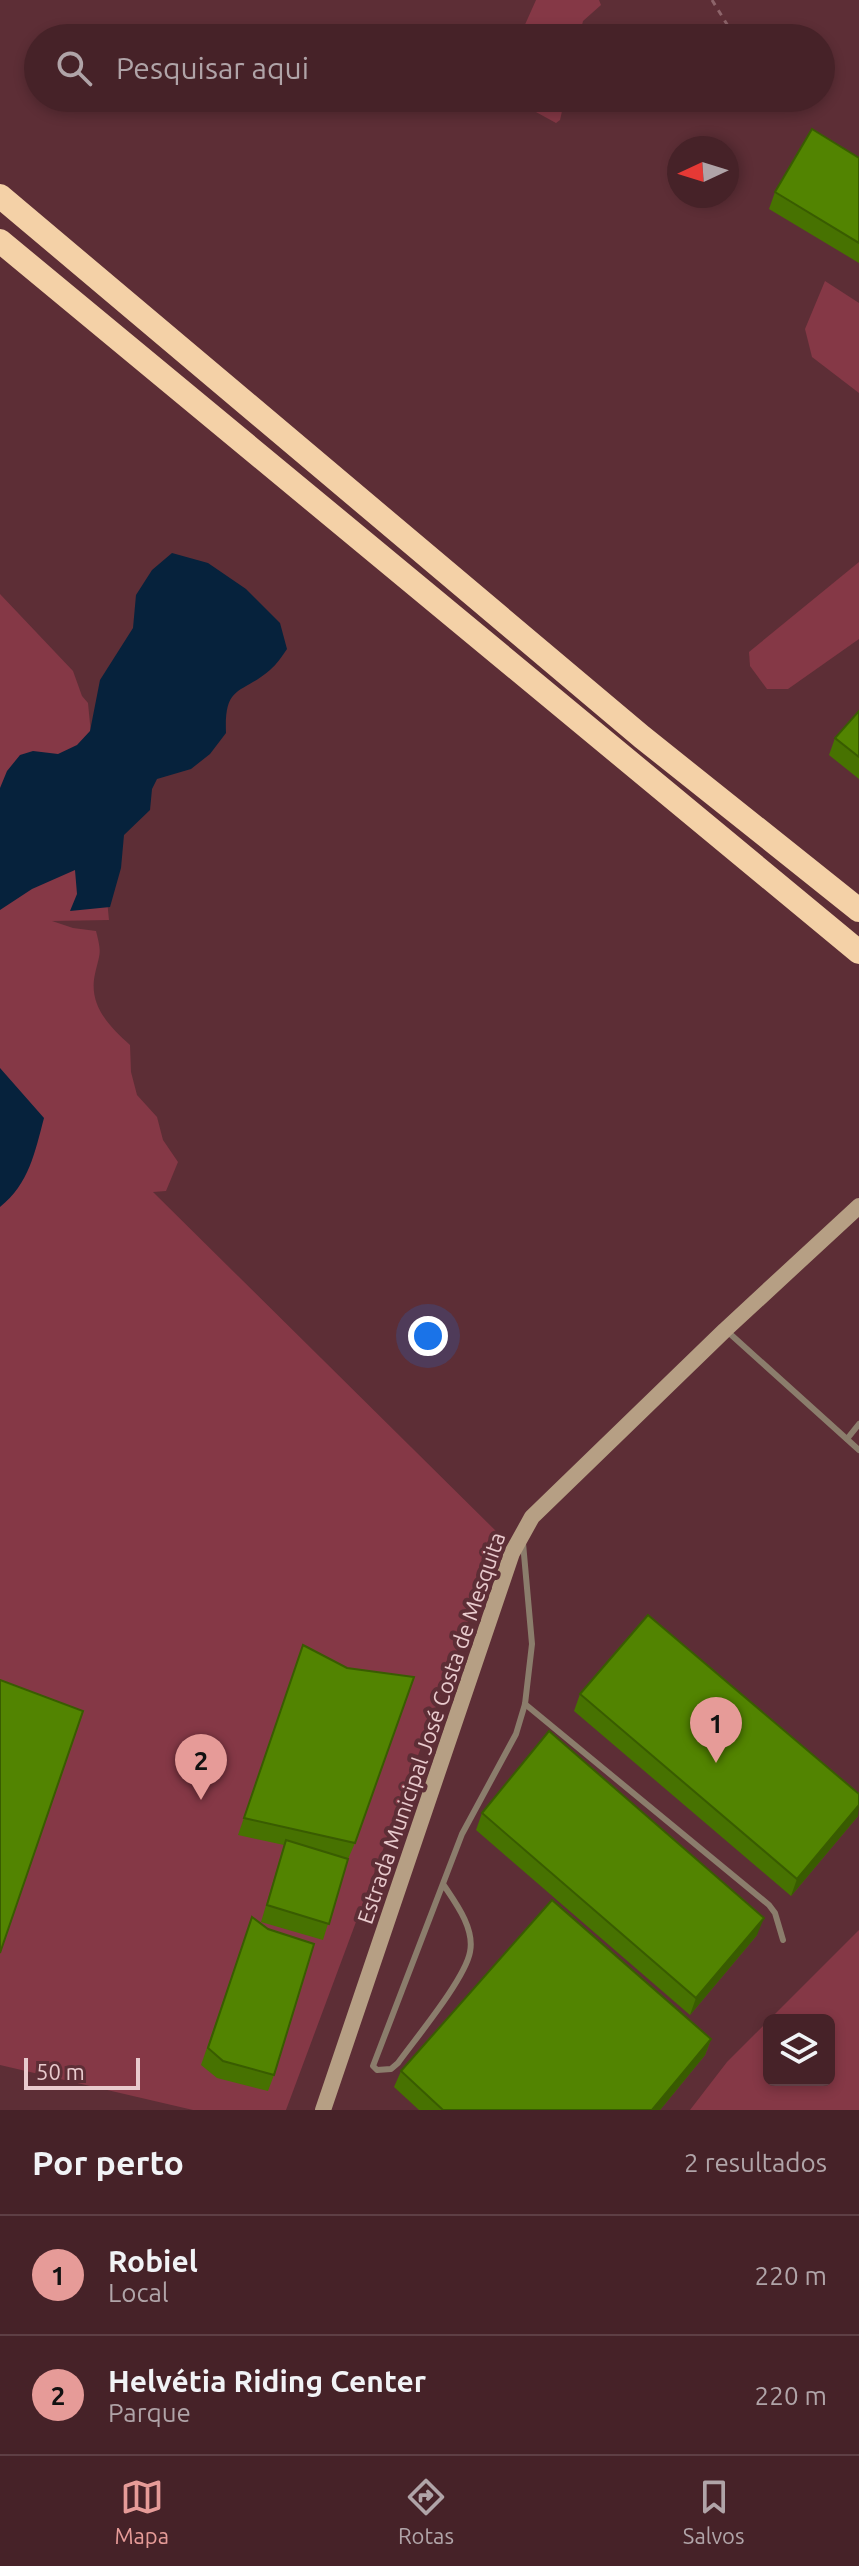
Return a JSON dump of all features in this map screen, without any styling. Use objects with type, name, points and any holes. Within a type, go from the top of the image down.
[{"type":"highway","points":[[0,196],[642,737],[859,910]]},
{"type":"highway","points":[[0,241],[859,952]]},
{"type":"main road","name":"Estrada Municipal José Costa de Mesquita","points":[[325,2108],[512,1553],[522,1533],[532,1517],[725,1330],[857,1208]]},
{"type":"lane","points":[[725,1330],[859,1450]]},
{"type":"lane","points":[[847,1439],[859,1424]]},
{"type":"lane","points":[[443,1884],[464,1916],[470,1952],[458,1978],[398,2063],[391,2069],[377,2070],[373,2066],[462,1834],[516,1734],[525,1704],[532,1644],[522,1533]]},
{"type":"lane","points":[[525,1704],[769,1905],[775,1913],[783,1940]]},
{"type":"path","points":[[712,0],[727,24]]},
{"type":"shaded area","points":[[536,0],[599,0],[601,5],[582,24],[525,24]]},
{"type":"shaded area","points":[[536,112],[562,112],[556,123]]},
{"type":"shaded area","points":[[825,281],[859,303],[859,393],[812,357],[805,329]]},
{"type":"shaded area","points":[[859,562],[859,639],[788,689],[767,689],[750,666],[749,652]]},
{"type":"shaded area","points":[[0,594],[73,671],[82,696],[88,703],[109,920],[52,921],[96,931],[100,953],[94,985],[97,1005],[130,1045],[131,1072],[137,1095],[157,1117],[163,1140],[178,1162],[166,1191],[153,1192],[500,1535],[286,2110],[193,2110],[0,2065]]},
{"type":"shaded area","points":[[859,1930],[859,2110],[690,2110],[727,2062],[763,2026],[763,2086],[835,2086],[835,2014],[775,2014]]},
{"type":"water","points":[[172,553],[208,563],[246,589],[280,623],[287,649],[270,670],[231,698],[226,733],[210,754],[191,769],[157,779],[152,789],[150,810],[124,835],[121,868],[110,907],[70,911],[77,894],[75,870],[32,889],[0,910],[0,788],[7,771],[20,755],[33,751],[58,754],[77,745],[90,731],[100,680],[133,628],[136,595],[152,570]]},
{"type":"water","points":[[0,1068],[44,1118],[24,1178],[0,1207]]},
{"type":"building","points":[[812,129],[859,158],[859,243],[775,192]]},
{"type":"building","points":[[859,711],[859,757],[835,738]]},
{"type":"building","points":[[648,1615],[859,1794],[859,1805],[797,1879],[580,1694]]},
{"type":"building","points":[[303,1645],[347,1668],[414,1677],[355,1843],[244,1818]]},
{"type":"building","points":[[0,1680],[83,1711],[0,1953]]},
{"type":"building","points":[[549,1731],[764,1918],[696,1998],[482,1813]]},
{"type":"building","points":[[286,1840],[348,1859],[329,1924],[267,1905]]},
{"type":"building","points":[[552,1900],[711,2039],[652,2110],[443,2110],[401,2071]]},
{"type":"building","points":[[252,1917],[268,1929],[314,1944],[274,2075],[223,2061],[208,2048]]},
{"type":"place","name":"Robiel","points":[[716,1763]]},
{"type":"place","name":"Helvétia Riding Center","points":[[201,1800]]}]
